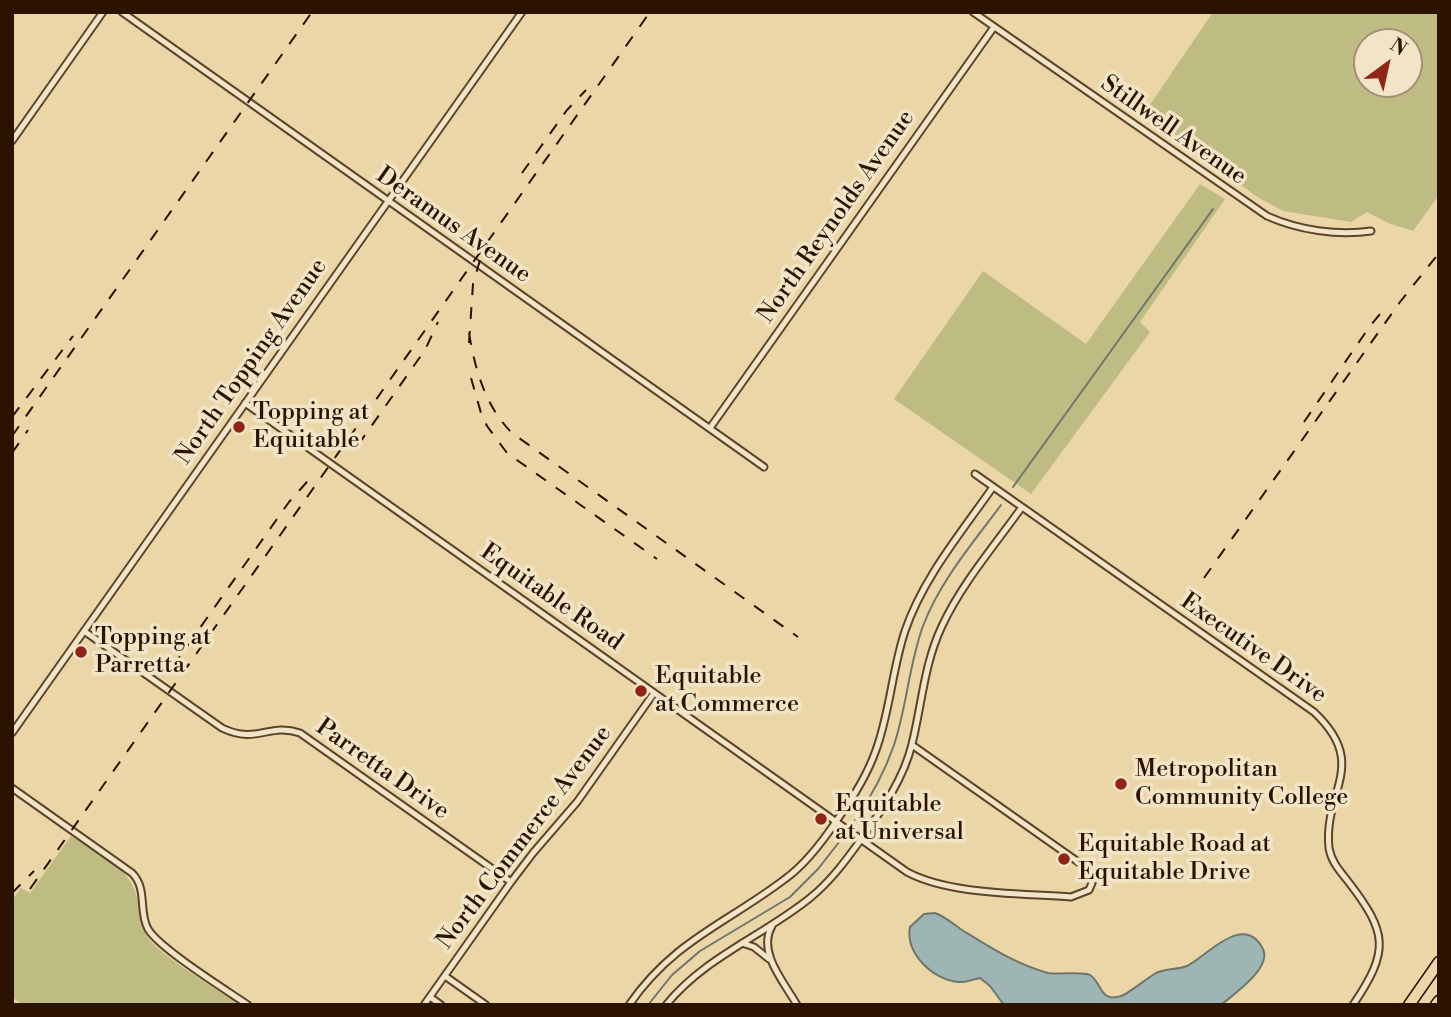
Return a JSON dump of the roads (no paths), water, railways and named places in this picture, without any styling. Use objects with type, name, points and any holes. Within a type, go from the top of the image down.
[{"type":"highway","points":[[1409,1005],[1439,962]]},
{"type":"street","points":[[12,141],[103,12]]},
{"type":"street","name":"Deramus Avenue","points":[[121,12],[764,467]]},
{"type":"street","name":"North Topping Avenue","points":[[12,733],[522,12]]},
{"type":"street","name":"Stillwell Avenue","points":[[973,12],[1267,216],[1296,227],[1357,233],[1371,231]]},
{"type":"street","name":"North Reynolds Avenue","points":[[710,428],[994,27]]},
{"type":"street","name":"Equitable Road","points":[[245,403],[907,872],[934,883],[1071,897],[1089,890],[1092,884],[1091,871],[912,745]]},
{"type":"street","name":"Executive Drive","points":[[975,474],[1314,712],[1329,726],[1339,744],[1343,766],[1329,831],[1331,857],[1371,916],[1380,942],[1376,967],[1353,1005]]},
{"type":"street","points":[[629,1005],[647,981],[679,949],[786,878],[814,851],[836,822],[861,784],[877,750],[904,634],[914,607],[934,572],[993,486]]},
{"type":"street","points":[[666,1005],[698,972],[800,906],[824,885],[861,839],[893,789],[912,745],[929,660],[942,626],[958,597],[1022,507]]},
{"type":"street","name":"Parretta Drive","points":[[84,631],[235,734],[255,736],[282,729],[300,733],[511,882]]},
{"type":"street","name":"North Commerce Avenue","points":[[424,1005],[511,882],[577,802],[654,693]]},
{"type":"street","points":[[12,788],[132,873],[142,889],[145,922],[157,940],[248,1005]]},
{"type":"street","points":[[773,964],[767,940],[775,922]]},
{"type":"street","points":[[741,943],[760,950],[773,964],[797,1005]]},
{"type":"street","points":[[444,976],[486,1005]]},
{"type":"street","points":[[430,997],[441,1005]]},
{"type":"water","points":[[935,913],[992,949],[1025,965],[1048,973],[1090,975],[1109,997],[1124,995],[1156,973],[1187,966],[1236,935],[1246,934],[1255,938],[1263,949],[1264,956],[1262,964],[1250,980],[1221,1005],[1004,1005],[990,986],[980,978],[961,982],[949,980],[931,971],[916,955],[910,927],[924,914]]},
{"type":"waterway","points":[[1013,487],[1213,209]]},
{"type":"waterway","points":[[855,820],[877,784],[894,745],[918,640],[930,609],[958,563],[1001,505]]},
{"type":"waterway","points":[[648,1005],[672,975],[700,951],[790,897],[818,869],[843,837]]},
{"type":"railway","points":[[12,436],[312,12]]},
{"type":"railway","points":[[30,889],[650,12]]},
{"type":"railway","points":[[522,173],[567,110],[586,90]]},
{"type":"railway","points":[[1204,578],[1400,302],[1439,253]]},
{"type":"railway","points":[[469,343],[473,284],[480,260]]},
{"type":"railway","points":[[1304,422],[1385,308]]},
{"type":"railway","points":[[358,445],[425,350],[438,322]]},
{"type":"railway","points":[[469,333],[474,360],[488,399],[512,433],[798,637]]},
{"type":"railway","points":[[12,417],[73,336]]},
{"type":"railway","points":[[471,378],[487,426],[507,453],[657,559]]},
{"type":"railway","points":[[12,453],[28,430]]},
{"type":"railway","points":[[173,666],[289,502],[314,474]]},
{"type":"railway","points":[[12,893],[34,871]]},
{"type":"place","name":"Topping at Equitable","points":[[239,427]]},
{"type":"place","name":"Topping at Parretta","points":[[81,652]]},
{"type":"place","name":"Equitable at Commerce","points":[[641,691]]},
{"type":"place","name":"Metropolitan Community College","points":[[1121,784]]},
{"type":"place","name":"Equitable at Universal","points":[[821,819]]},
{"type":"place","name":"Equitable Road at Equitable Drive","points":[[1064,859]]}]
